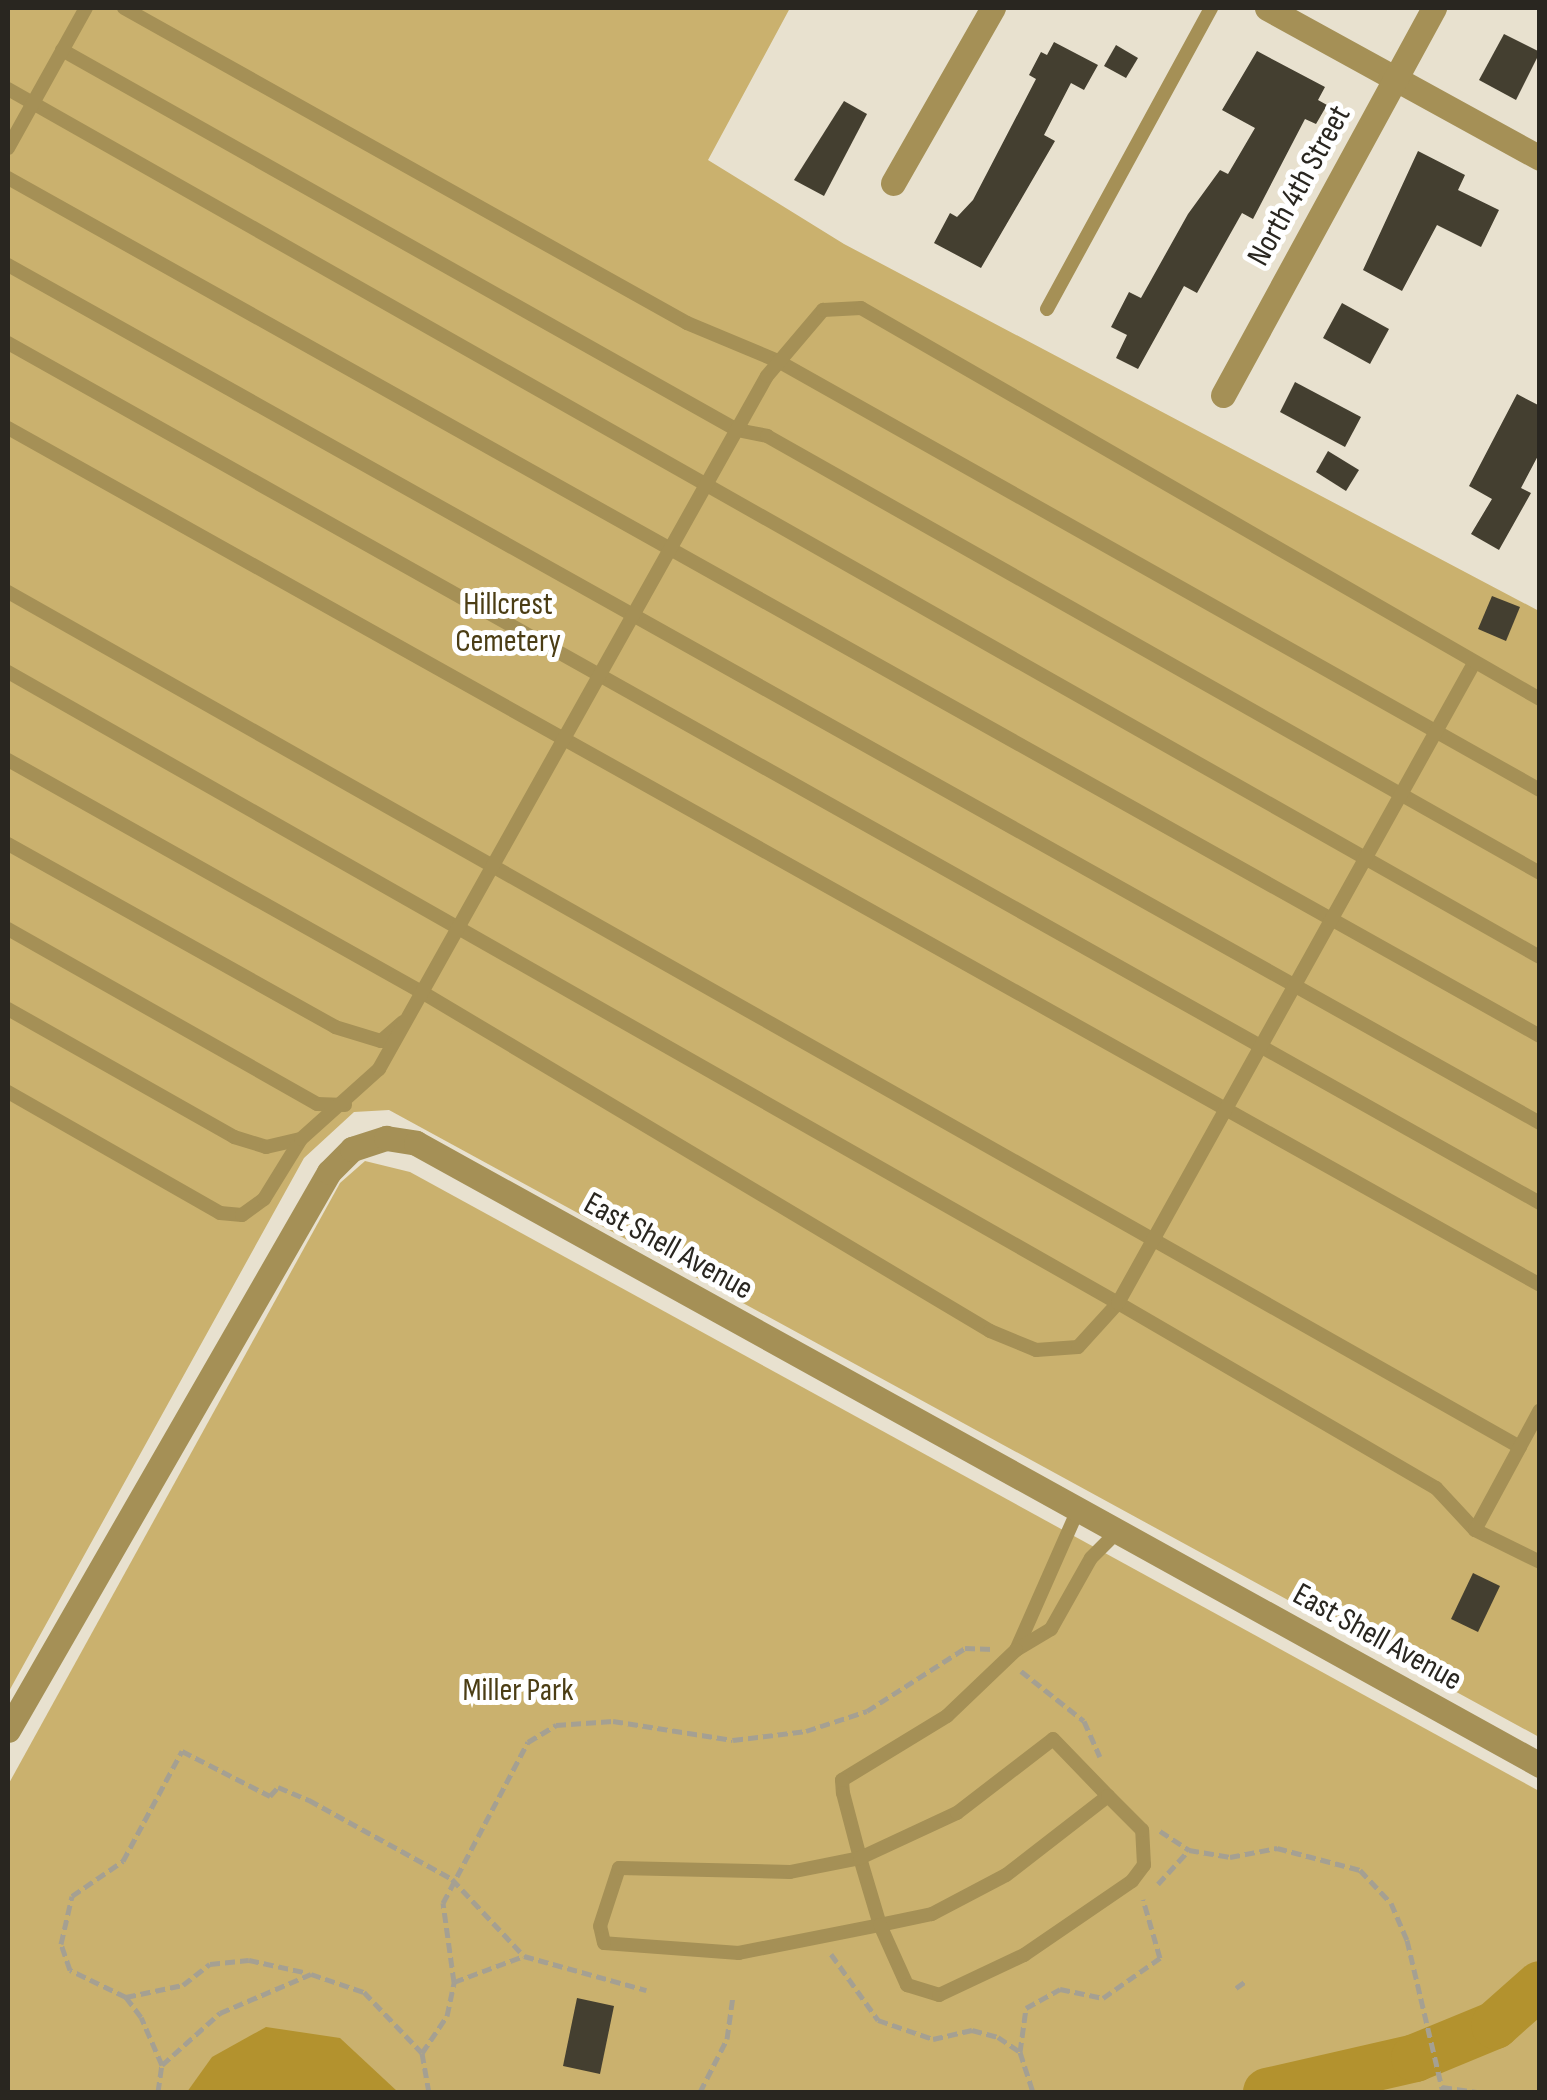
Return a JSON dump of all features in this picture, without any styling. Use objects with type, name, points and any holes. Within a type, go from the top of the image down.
[{"type":"street","points":[[893,183],[993,8]]},
{"type":"street","points":[[1267,8],[1540,158]]},
{"type":"street","name":"North 4th Street","points":[[1223,395],[1434,8]]},
{"type":"street","name":"East Shell Avenue","points":[[8,1730],[329,1172],[352,1149],[386,1138],[416,1143],[1540,1765]]},
{"type":"lane","points":[[8,148],[86,8]]},
{"type":"lane","points":[[124,8],[687,323],[778,361],[1540,790]]},
{"type":"lane","points":[[1047,309],[1212,8]]},
{"type":"lane","points":[[62,50],[737,430],[767,436],[1540,873]]},
{"type":"lane","points":[[8,89],[1540,957]]},
{"type":"lane","points":[[8,178],[1540,1036]]},
{"type":"lane","points":[[8,265],[1540,1123]]},
{"type":"lane","points":[[8,1092],[220,1213],[242,1215],[264,1199],[300,1139],[346,1105],[412,1016],[737,430],[778,361],[823,310],[862,308],[1472,664],[1540,699]]},
{"type":"lane","points":[[8,343],[1540,1202]]},
{"type":"lane","points":[[8,428],[1540,1285]]},
{"type":"lane","points":[[8,592],[1520,1446]]},
{"type":"lane","points":[[8,760],[425,994],[990,1331],[1036,1350],[1078,1347],[1118,1303],[1222,1108],[1472,664]]},
{"type":"lane","points":[[8,672],[1118,1303],[1436,1488],[1475,1530],[1540,1562]]},
{"type":"lane","points":[[8,844],[334,1027],[381,1041],[412,1016]]},
{"type":"lane","points":[[8,929],[316,1104],[346,1105]]},
{"type":"lane","points":[[8,1009],[234,1138],[266,1147],[300,1139]]},
{"type":"lane","points":[[1475,1530],[1540,1410]]},
{"type":"lane","points":[[1012,1654],[1077,1512]]},
{"type":"lane","points":[[1108,1796],[1006,1875],[932,1914],[880,1926],[823,1941],[739,1953],[604,1943],[600,1926],[619,1868],[790,1872],[860,1858],[956,1812],[1052,1739],[1142,1830],[1144,1864],[1120,1890],[1024,1955],[949,1991],[922,1994],[898,1973],[880,1926],[860,1858],[842,1780],[947,1716],[1012,1654],[1051,1629],[1090,1558],[1116,1533]]},
{"type":"path","points":[[422,2053],[447,2016],[454,1982],[442,1927],[452,1879],[528,1742],[556,1725],[614,1721],[733,1740],[806,1731],[867,1711],[966,1648],[984,1644],[1012,1654],[1084,1721],[1106,1766]]},
{"type":"path","points":[[158,2092],[162,2066],[126,1998],[70,1970],[63,1917],[72,1896],[123,1861],[182,1751],[270,1796],[278,1786],[309,1800],[452,1879],[524,1956],[646,1990]]},
{"type":"path","points":[[1147,1818],[1188,1850],[1230,1858],[1277,1848],[1360,1870],[1396,1916],[1428,2024],[1442,2088],[1480,2092]]},
{"type":"path","points":[[1032,2092],[1020,2052],[1026,2008],[1060,1989],[1104,1998],[1160,1958],[1140,1903],[1188,1850]]},
{"type":"path","points":[[823,1941],[856,1998],[889,2026],[933,2039],[972,2030],[1020,2052]]},
{"type":"path","points":[[454,1982],[524,1956]]},
{"type":"path","points":[[126,1998],[183,1985],[210,1964],[230,1962],[311,1974],[364,1992],[422,2053],[430,2092]]},
{"type":"path","points":[[162,2066],[220,2014],[311,1974]]},
{"type":"path","points":[[1236,1988],[1246,1981]]},
{"type":"path","points":[[700,2092],[726,2039],[733,1996]]},
{"type":"green space","name":"Hillcrest Cemetery","points":[[8,8],[790,8],[708,160],[844,244],[1539,611],[1539,1737],[389,1110],[354,1112],[304,1158],[8,1693]]},
{"type":"green space","name":"Miller Park","points":[[365,1161],[410,1172],[1539,1791],[1539,2092],[8,2092],[8,1785],[340,1183]]},
{"type":"shaded area","points":[[266,2027],[340,2038],[398,2092],[187,2092],[212,2057]]},
{"type":"building","points":[[1504,34],[1540,52],[1516,100],[1479,80]]},
{"type":"building","points":[[1054,42],[1098,65],[1084,90],[1071,83],[1044,135],[1055,141],[981,268],[934,243],[950,213],[957,217],[973,200],[1036,79],[1029,75],[1041,52],[1047,55]]},
{"type":"building","points":[[1116,45],[1138,58],[1126,78],[1104,66]]},
{"type":"building","points":[[1257,51],[1325,87],[1318,100],[1327,105],[1316,124],[1305,119],[1253,219],[1242,213],[1197,293],[1184,286],[1138,369],[1116,358],[1127,335],[1111,327],[1129,292],[1141,298],[1188,214],[1220,170],[1228,174],[1255,128],[1222,110]]},
{"type":"building","points":[[844,101],[867,114],[824,196],[794,180]]},
{"type":"building","points":[[1418,151],[1465,175],[1458,190],[1499,210],[1481,247],[1437,225],[1402,291],[1363,270]]},
{"type":"building","points":[[1342,303],[1389,329],[1370,364],[1323,338]]},
{"type":"building","points":[[1295,382],[1361,417],[1345,447],[1280,412]]},
{"type":"building","points":[[1517,394],[1540,406],[1540,452],[1521,488],[1531,493],[1499,550],[1471,534],[1492,499],[1469,486]]},
{"type":"building","points":[[1328,451],[1359,470],[1346,491],[1316,472]]},
{"type":"building","points":[[1492,596],[1520,607],[1506,641],[1478,629]]},
{"type":"building","points":[[1473,1573],[1500,1586],[1478,1632],[1451,1619]]},
{"type":"building","points":[[577,1998],[614,2006],[600,2074],[563,2066]]},
{"type":"waterway","points":[[1267,2092],[1415,2058],[1495,2025],[1540,1985]]}]
